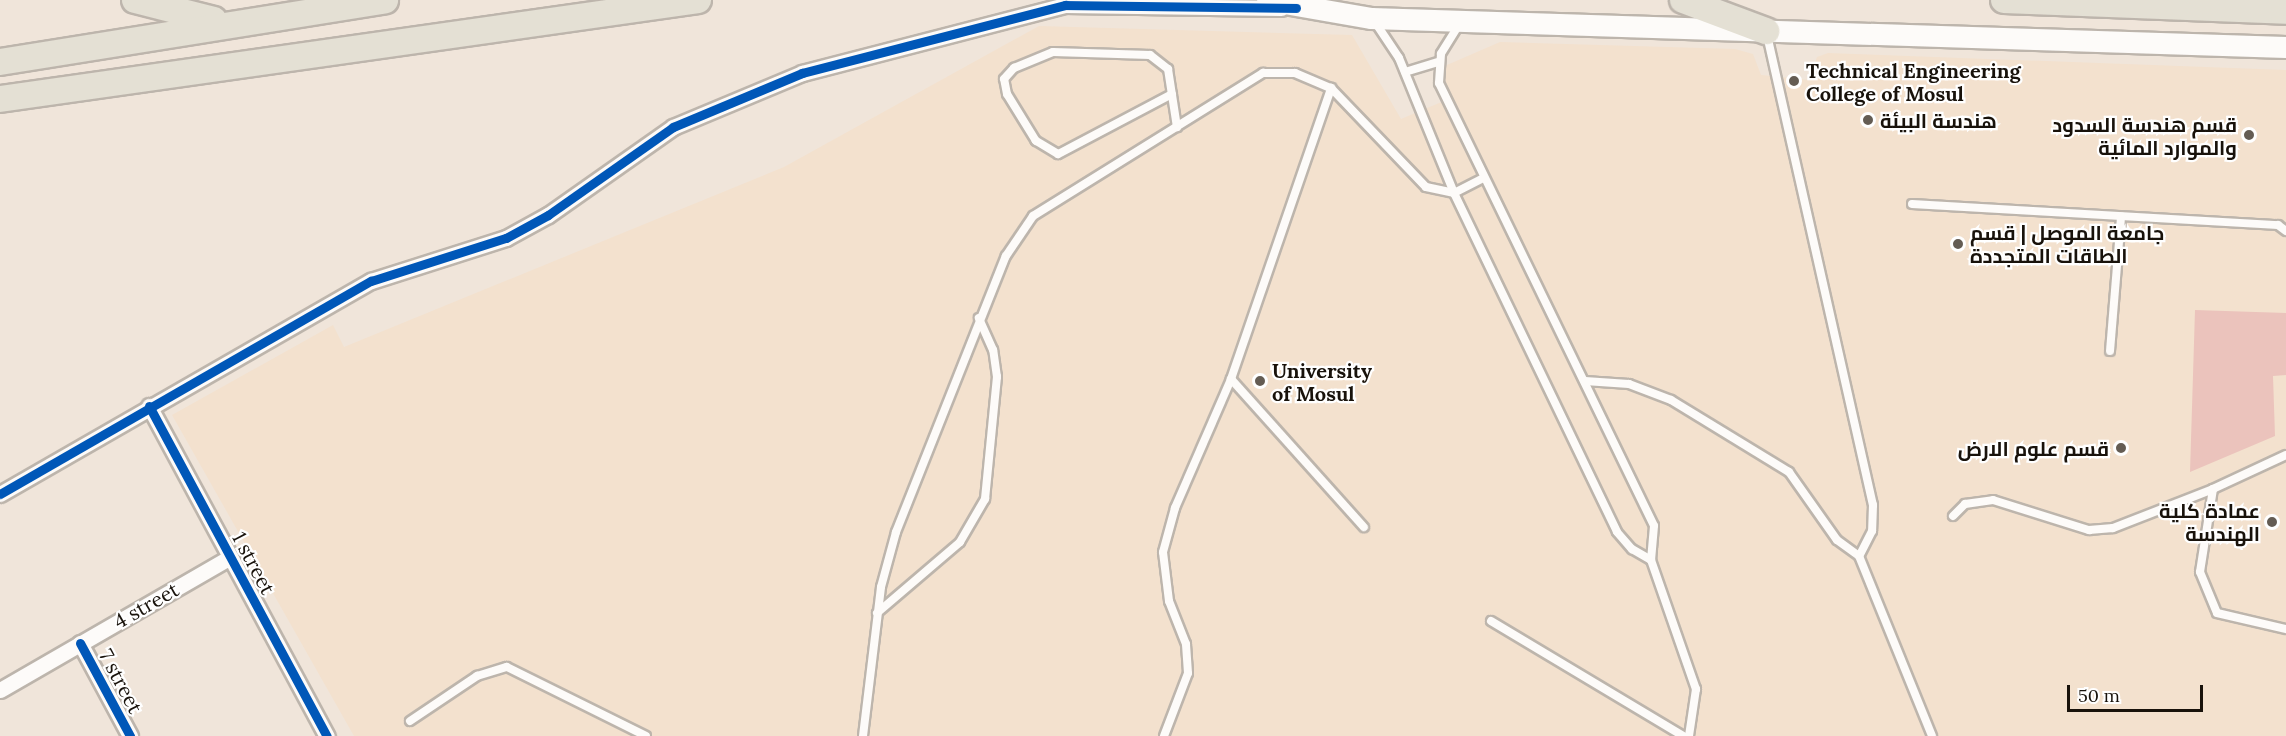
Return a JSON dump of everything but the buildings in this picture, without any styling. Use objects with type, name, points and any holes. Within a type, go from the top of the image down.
[{"type":"highway","points":[[135,0],[197,19],[274,18]]},
{"type":"highway","points":[[0,62],[385,0]]},
{"type":"highway","points":[[0,99],[698,0]]},
{"type":"highway","points":[[1683,0],[1766,31]]},
{"type":"highway","points":[[2004,0],[2286,11]]},
{"type":"main road","points":[[1267,0],[1296,8],[1371,18],[2286,47]]},
{"type":"street","points":[[0,494],[149,406],[371,281],[506,238],[548,215],[673,127],[802,73],[1065,5],[1296,8]]},
{"type":"street","name":"1 street","points":[[149,406],[327,736]]},
{"type":"street","name":"4 street","points":[[0,690],[230,557]]},
{"type":"street","name":"7 street","points":[[80,643],[130,736]]},
{"type":"lane","points":[[1371,18],[1405,72],[1454,193],[1617,532],[1652,560]]},
{"type":"lane","points":[[1461,22],[1438,62],[1439,83],[1483,178],[1585,381],[1654,526],[1652,560],[1696,689],[1689,736]]},
{"type":"lane","points":[[1766,31],[1874,505],[1872,531],[1859,556]]},
{"type":"lane","points":[[1172,94],[1058,154],[1036,141],[1007,94],[1004,79],[1014,68],[1053,52],[1150,55],[1168,69],[1172,94],[1177,127]]},
{"type":"lane","points":[[1405,72],[1438,62]]},
{"type":"lane","points":[[863,736],[877,613],[918,465],[1013,241],[1033,216],[1263,73],[1295,73],[1331,88],[1410,174],[1426,187],[1454,193],[1483,178]]},
{"type":"lane","points":[[1164,736],[1188,673],[1186,644],[1169,601],[1163,552],[1175,508],[1231,379],[1331,88]]},
{"type":"lane","points":[[1912,204],[2278,225],[2286,231]]},
{"type":"lane","points":[[2110,351],[2121,216]]},
{"type":"lane","points":[[877,613],[960,542],[985,499],[997,377],[993,350],[979,318]]},
{"type":"lane","points":[[1231,379],[1364,527]]},
{"type":"lane","points":[[1585,381],[1629,384],[1671,400],[1789,472],[1837,540],[1859,556],[1932,736]]},
{"type":"lane","points":[[1953,516],[1965,504],[1993,500],[2089,530],[2113,528],[2213,489],[2286,455]]},
{"type":"lane","points":[[2213,489],[2200,572],[2217,613],[2286,629]]},
{"type":"lane","points":[[1491,621],[1683,736]]},
{"type":"lane","points":[[410,721],[477,676],[507,668],[646,736]]},
{"type":"shaded area","name":"University of Mosul","points":[[1039,26],[1352,35],[1401,119],[1451,98],[1440,68],[1500,42],[1735,49],[1753,54],[1761,75],[1809,80],[1817,57],[1828,53],[2286,70],[2286,736],[354,736],[172,415],[333,325],[344,347],[784,167]]},
{"type":"shaded area","points":[[2195,310],[2286,313],[2286,375],[2273,376],[2275,436],[2190,472]]},
{"type":"cycle path","points":[[0,494],[371,281],[506,238],[548,215],[673,127],[802,73],[1065,5],[1296,8]]},
{"type":"cycle path","points":[[149,406],[327,736]]},
{"type":"cycle path","points":[[80,643],[130,736]]},
{"type":"place","name":"Technical Engineering College of Mosul","points":[[1794,81]]},
{"type":"place","name":"هندسة البيئة","points":[[1868,120]]},
{"type":"place","name":"قسم هندسة السدود والموارد المائية","points":[[2249,135]]},
{"type":"place","name":"جامعة الموصل | قسم الطاقات المتجددة","points":[[1958,244]]},
{"type":"place","name":"University of Mosul","points":[[1260,381]]},
{"type":"place","name":"قسم علوم الارض","points":[[2121,448]]},
{"type":"place","name":"عمادة كلية الهندسة","points":[[2272,522]]}]
